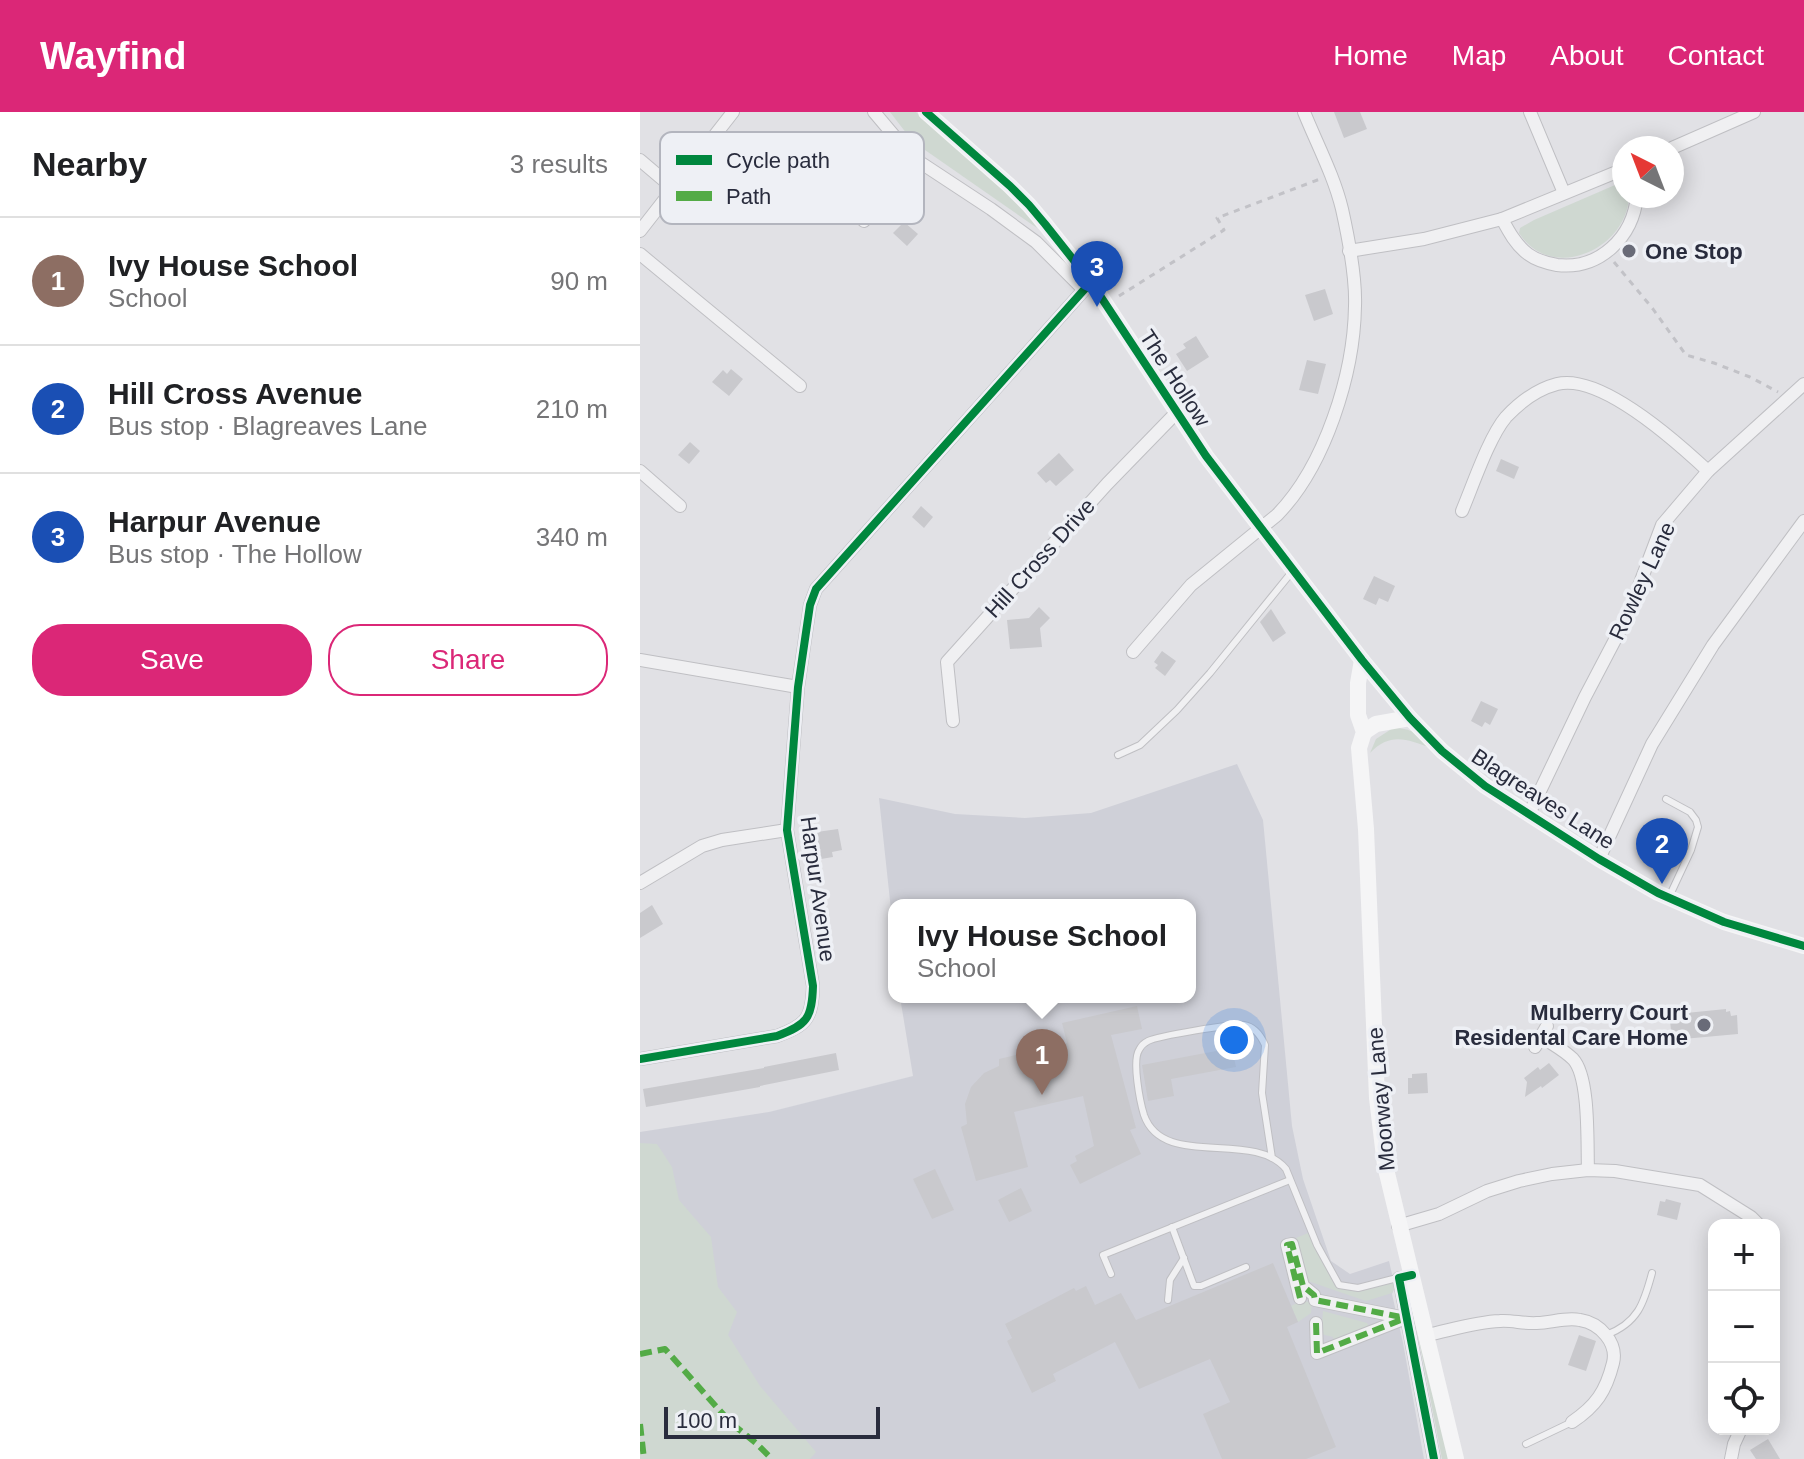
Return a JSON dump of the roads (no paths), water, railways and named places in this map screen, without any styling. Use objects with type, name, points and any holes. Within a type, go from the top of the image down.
[{"type":"street","points":[[718,132],[733,112]]},
{"type":"street","points":[[874,112],[891,132]]},
{"type":"street","name":"The Hollow","points":[[926,112],[1029,205],[1087,286],[1105,304],[1176,413],[1261,528]]},
{"type":"street","points":[[1133,652],[1191,585],[1277,515],[1313,464],[1333,419],[1347,366],[1356,304],[1341,205],[1304,112]]},
{"type":"street","points":[[1530,112],[1564,193]]},
{"type":"street","points":[[1684,143],[1754,112]]},
{"type":"street","points":[[640,160],[660,177]]},
{"type":"street","points":[[924,165],[1036,242],[1087,286]]},
{"type":"street","points":[[1349,251],[1424,239],[1502,219],[1612,174]]},
{"type":"street","points":[[640,231],[660,206]]},
{"type":"street","points":[[1502,219],[1516,243],[1530,256],[1553,264],[1576,265],[1607,253],[1628,228],[1635,208]]},
{"type":"street","points":[[640,254],[800,386]]},
{"type":"street","name":"Harpur Avenue","points":[[640,1059],[777,1036],[798,1028],[808,1016],[813,986],[787,830],[798,687],[810,605],[816,589],[1087,286]]},
{"type":"street","points":[[1462,511],[1488,449],[1505,418],[1531,395],[1559,383],[1575,383],[1603,392],[1676,441],[1708,471]]},
{"type":"street","name":"Rowley Lane","points":[[1529,814],[1628,615],[1662,525],[1708,471],[1804,384]]},
{"type":"street","name":"Hill Cross Drive","points":[[953,721],[947,662],[1107,484],[1176,413]]},
{"type":"street","points":[[640,471],[680,506]]},
{"type":"street","points":[[1599,859],[1652,744],[1713,645],[1804,521]]},
{"type":"street","name":"Blagreaves Lane","points":[[1261,528],[1410,718],[1470,776],[1599,859],[1669,898],[1724,922],[1804,946]]},
{"type":"street","points":[[640,660],[798,687]]},
{"type":"street","name":"Moorway Lane","points":[[1362,660],[1358,715],[1364,732],[1359,748],[1368,855],[1377,1098],[1385,1165],[1406,1276],[1427,1335],[1456,1459]]},
{"type":"street","points":[[1364,732],[1376,724],[1410,718]]},
{"type":"street","points":[[640,883],[702,846],[787,830]]},
{"type":"street","points":[[1541,1037],[1573,1059],[1582,1073],[1588,1170]]},
{"type":"street","points":[[1398,1226],[1439,1214],[1487,1191],[1519,1181],[1588,1170],[1615,1171],[1700,1185],[1753,1219]]},
{"type":"street","points":[[1300,1298],[1287,1245],[1292,1244],[1303,1286],[1314,1295],[1315,1300],[1406,1318]]},
{"type":"street","points":[[1406,1276],[1406,1318],[1434,1459]]},
{"type":"street","points":[[1316,1323],[1317,1353],[1406,1318]]},
{"type":"street","points":[[1427,1335],[1486,1322],[1536,1323],[1575,1319],[1588,1322],[1612,1342],[1615,1354],[1603,1391],[1591,1408],[1572,1422]]},
{"type":"street","points":[[1731,1459],[1734,1444],[1741,1435]]},
{"type":"lane","points":[[1118,755],[1140,745],[1177,710],[1293,570]]},
{"type":"lane","points":[[1666,799],[1690,812],[1698,827],[1669,898]]},
{"type":"lane","points":[[1272,1158],[1262,1093],[1265,1045],[1253,1029],[1239,1024],[1145,1043],[1135,1062],[1144,1114],[1161,1137],[1171,1142],[1249,1151],[1282,1164],[1317,1245],[1339,1285],[1358,1288],[1406,1276]]},
{"type":"lane","points":[[1111,1274],[1103,1255],[1290,1180]]},
{"type":"lane","points":[[1172,1227],[1194,1286],[1246,1267]]},
{"type":"lane","points":[[1168,1300],[1170,1280],[1184,1258]]},
{"type":"lane","points":[[1606,1335],[1633,1319],[1646,1296],[1652,1273]]},
{"type":"lane","points":[[1526,1444],[1572,1422]]},
{"type":"place","name":"One Stop","points":[[1629,251]]},
{"type":"place","name":"Harpur Avenue","points":[[1097,307]]},
{"type":"place","name":"Hill Cross Avenue","points":[[1662,884]]},
{"type":"place","name":"Mulberry Court Residental Care Home","points":[[1704,1025]]},
{"type":"place","name":"Ivy House School","points":[[1042,1095]]}]
